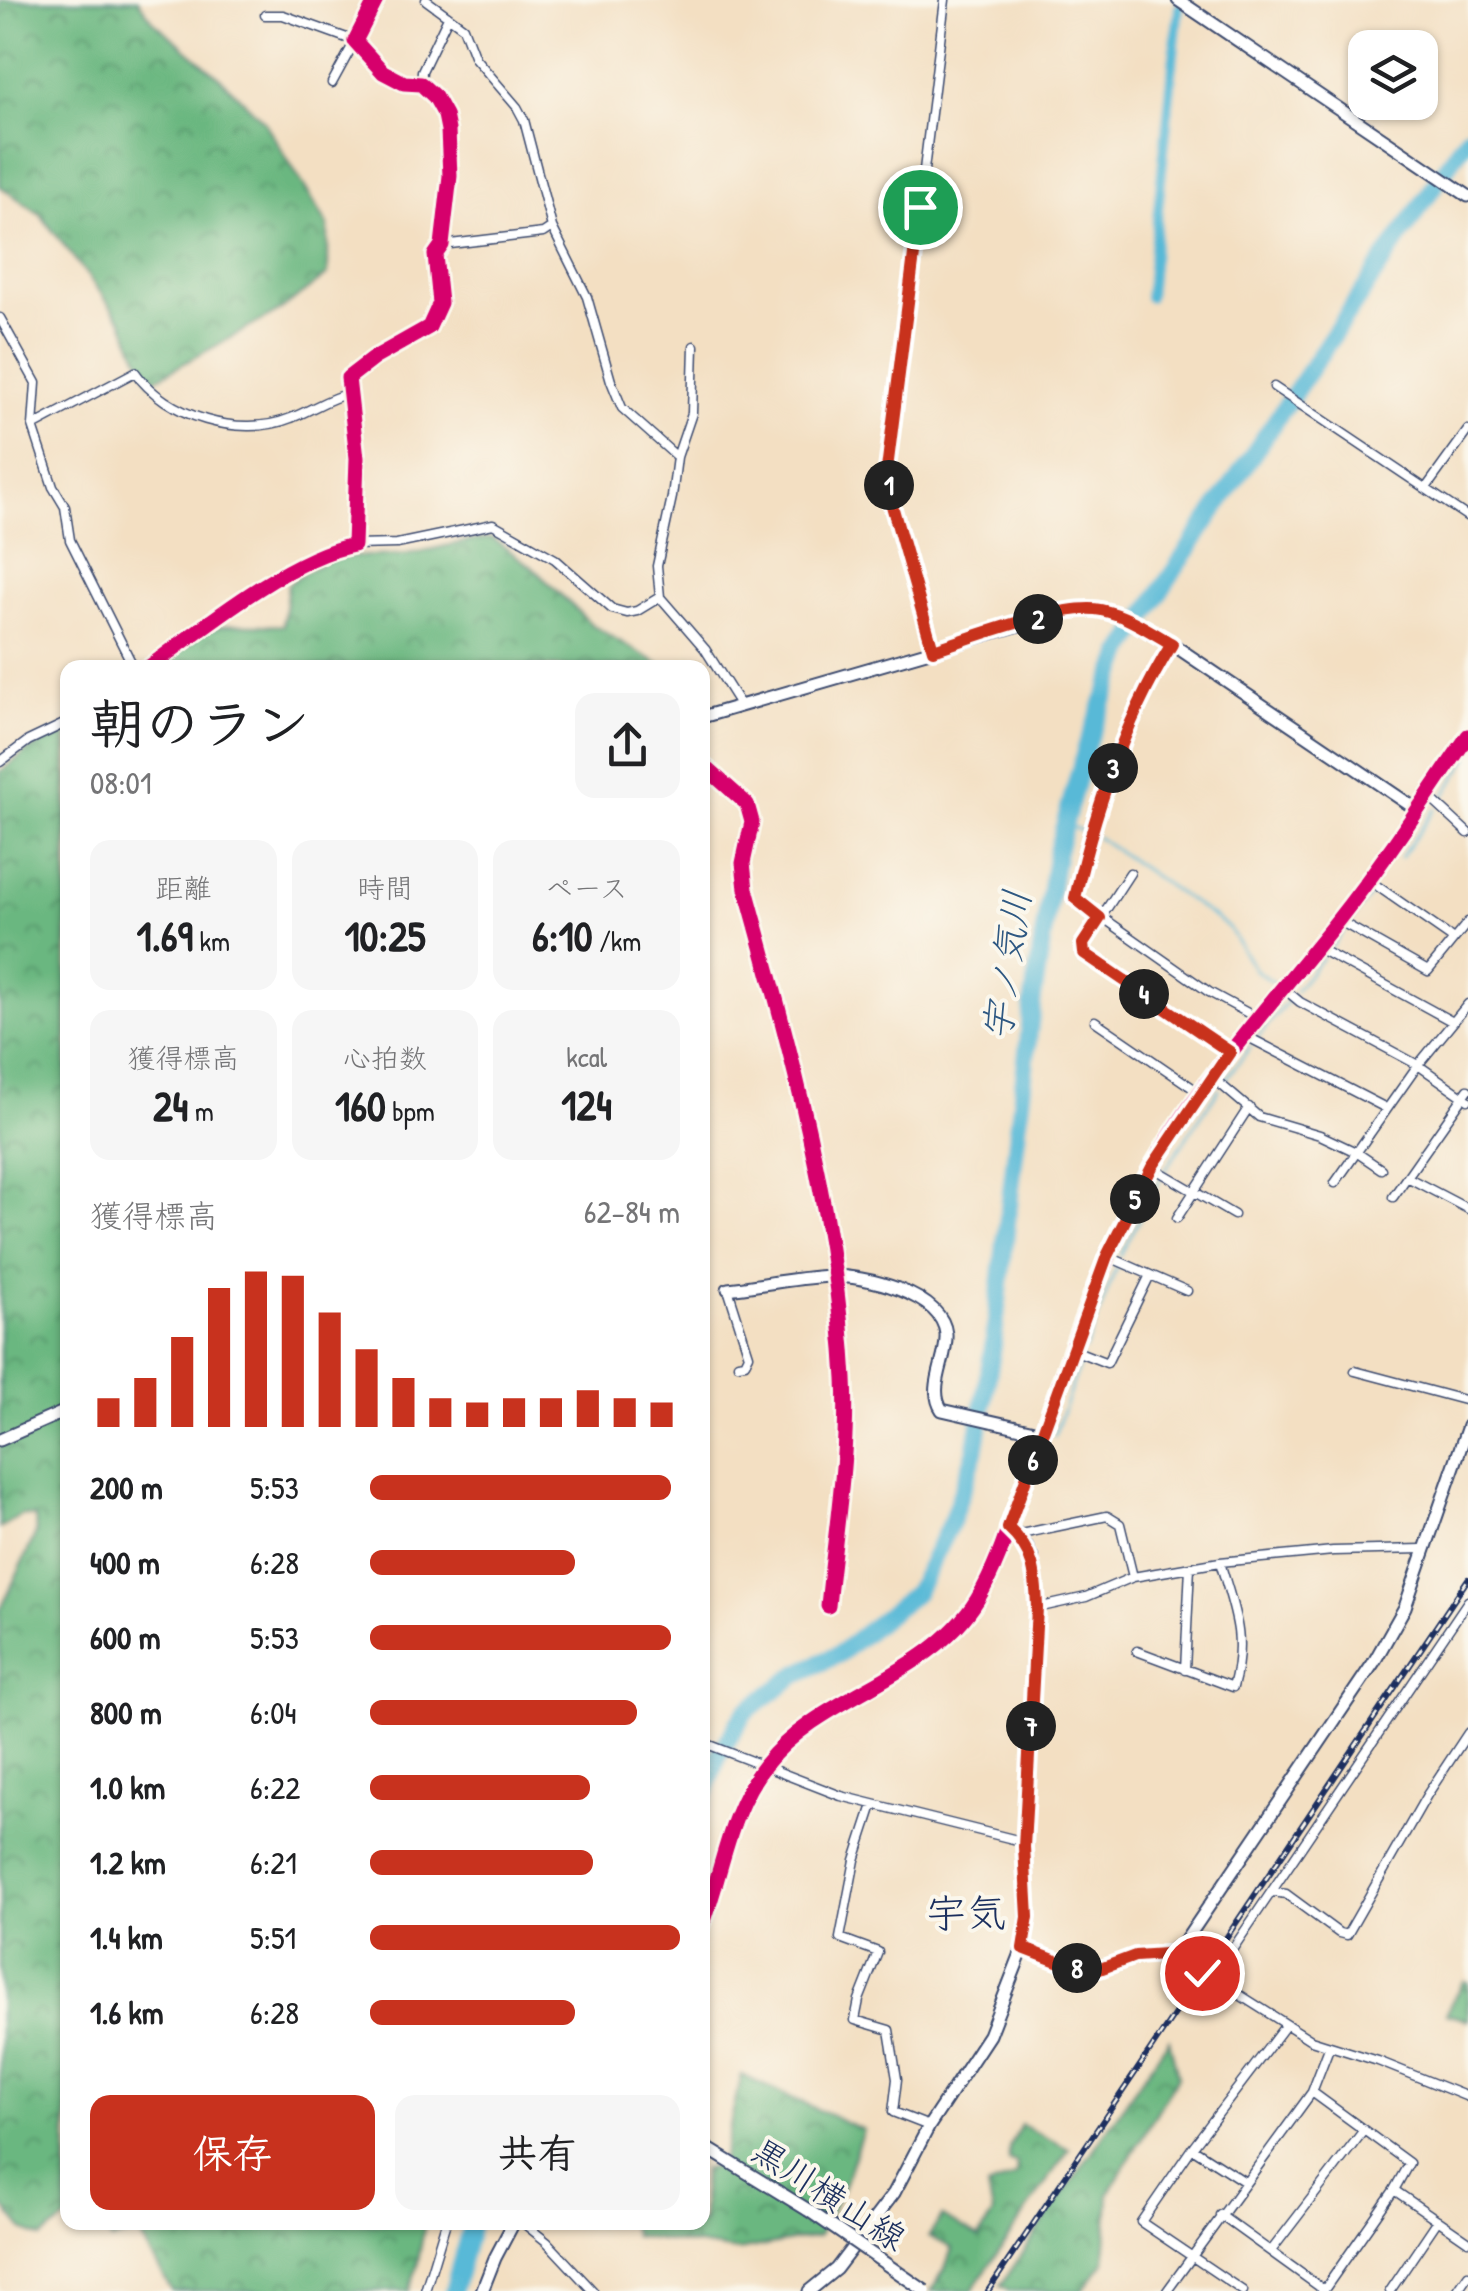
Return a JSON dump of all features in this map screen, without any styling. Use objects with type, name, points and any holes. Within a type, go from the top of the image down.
[{"type":"street","points":[[332,83],[376,0]]},
{"type":"street","points":[[426,0],[440,3],[448,17],[462,28],[475,58],[518,107],[552,227],[587,297],[610,381],[622,408],[677,457]]},
{"type":"street","points":[[933,650],[891,502],[887,469],[946,0]]},
{"type":"street","points":[[1178,0],[1468,196]]},
{"type":"street","points":[[265,15],[283,14],[356,41],[383,72],[404,83],[421,84],[435,98],[448,130],[450,176],[442,245],[435,255],[440,303],[430,327],[374,358],[348,378],[357,458],[354,545]]},
{"type":"street","points":[[421,84],[422,71],[448,17]]},
{"type":"street","points":[[442,245],[543,232],[552,227]]},
{"type":"street","points":[[0,318],[36,382],[33,426],[53,487],[65,506],[70,540],[130,660]]},
{"type":"street","points":[[694,346],[692,413],[677,457],[657,566],[660,597],[705,649],[740,706]]},
{"type":"street","points":[[33,426],[135,372],[148,390],[208,424],[254,425],[288,420],[333,396],[350,393]]},
{"type":"street","points":[[1274,387],[1468,517]]},
{"type":"street","points":[[1426,488],[1468,430]]},
{"type":"street","points":[[159,660],[226,611],[316,556],[354,545],[398,544],[493,524],[555,559],[612,609],[638,611],[660,597]]},
{"type":"street","points":[[710,715],[1068,611],[1097,609],[1121,616],[1170,643],[1416,808]]},
{"type":"street","points":[[1170,643],[1134,715],[1089,836],[1075,898],[1209,992],[1257,1018]]},
{"type":"street","points":[[0,762],[28,740],[60,726]]},
{"type":"street","points":[[710,1901],[736,1820],[764,1765],[829,1709],[906,1666],[961,1622],[1012,1531],[1071,1349],[1107,1256],[1152,1167],[1200,1092],[1338,920],[1468,736]]},
{"type":"street","points":[[710,771],[752,813],[745,851],[746,889],[815,1161],[833,1276],[846,1381],[828,1606]]},
{"type":"street","points":[[1427,796],[1468,832]]},
{"type":"street","points":[[1130,873],[1083,944],[1084,953],[1230,1052]]},
{"type":"street","points":[[1368,879],[1452,938]]},
{"type":"street","points":[[1338,920],[1428,972],[1468,922]]},
{"type":"street","points":[[1315,946],[1452,1022]]},
{"type":"street","points":[[1282,987],[1300,1002],[1418,1064],[1466,1096],[1393,1197]]},
{"type":"street","points":[[1335,1183],[1418,1064],[1468,1004]]},
{"type":"street","points":[[1096,1021],[1200,1092]]},
{"type":"street","points":[[1244,1034],[1386,1108]]},
{"type":"street","points":[[1212,1076],[1259,1117],[1320,1135],[1356,1152],[1381,1170]]},
{"type":"street","points":[[1178,1218],[1249,1107]]},
{"type":"street","points":[[1152,1167],[1234,1215]]},
{"type":"street","points":[[1407,1177],[1468,1209]]},
{"type":"street","points":[[1107,1256],[1187,1291]]},
{"type":"street","points":[[1071,1349],[1106,1363],[1150,1275]]},
{"type":"street","points":[[738,1364],[745,1363],[749,1354],[728,1289],[833,1276],[906,1291],[940,1318],[946,1338],[936,1399],[942,1410],[1043,1433]]},
{"type":"street","points":[[1355,1371],[1468,1401]]},
{"type":"street","points":[[0,1440],[60,1414]]},
{"type":"street","points":[[1023,1948],[1080,1970],[1100,1969],[1135,1956],[1165,1954],[1184,1943],[1374,1662],[1405,1607],[1468,1426]]},
{"type":"street","points":[[1012,1531],[1107,1516],[1120,1524],[1133,1577]]},
{"type":"street","points":[[809,2291],[836,2269],[894,2192],[929,2126],[989,2036],[1023,1948],[1028,1917],[1025,1842],[1037,1608],[1036,1571],[1026,1546],[1012,1531]]},
{"type":"street","points":[[1037,1608],[1086,1597],[1133,1577],[1220,1562],[1333,1551],[1423,1549]]},
{"type":"street","points":[[1137,1652],[1233,1687],[1241,1638],[1220,1562]]},
{"type":"street","points":[[1185,1670],[1190,1567]]},
{"type":"street","points":[[1213,1978],[1468,1601]]},
{"type":"street","points":[[1273,1892],[1286,1894],[1347,1935],[1426,1795],[1468,1734]]},
{"type":"street","points":[[710,1744],[873,1805],[1025,1842]]},
{"type":"street","points":[[873,1805],[855,1860],[840,1938],[878,1952],[855,2020],[889,2030],[897,2079],[893,2112],[929,2126]]},
{"type":"street","points":[[1165,1954],[1213,1978],[1285,2026],[1328,2048],[1378,2061],[1468,2098]]},
{"type":"street","points":[[1243,2291],[1141,2222],[1285,2026]]},
{"type":"street","points":[[1167,2291],[1312,2092],[1328,2048]]},
{"type":"street","points":[[1220,2215],[1325,2291],[1409,2163],[1312,2092]]},
{"type":"street","points":[[1271,2251],[1364,2130]]},
{"type":"street","points":[[1192,2148],[1244,2182]]},
{"type":"street","name":"黒川横山線","points":[[710,2150],[808,2210],[924,2291]]},
{"type":"street","points":[[1394,2190],[1468,2241]]},
{"type":"street","points":[[1390,2291],[1438,2220]]},
{"type":"street","points":[[425,2291],[444,2230]]},
{"type":"street","points":[[482,2291],[510,2230]]},
{"type":"street","points":[[532,2230],[592,2291]]},
{"type":"street","points":[[1457,2291],[1468,2275]]},
{"type":"green space","points":[[0,0],[138,0],[154,22],[264,121],[328,225],[328,274],[281,310],[150,382],[123,322],[40,214],[0,186]]},
{"type":"green space","points":[[492,538],[532,567],[592,625],[652,660],[170,660],[216,628],[283,625],[288,584],[320,564],[346,557],[407,554]]},
{"type":"green space","points":[[60,736],[60,2224],[42,2238],[23,2230],[0,2202],[0,1611],[36,1533],[35,1517],[22,1515],[0,1528],[0,772],[28,750]]},
{"type":"green space","points":[[1464,1981],[1468,1982],[1468,2020],[1446,2014]]},
{"type":"green space","points":[[1169,2039],[1178,2076],[1109,2193],[1105,2261],[1082,2291],[1011,2291],[1001,2285]]},
{"type":"green space","points":[[741,2075],[863,2130],[843,2188],[818,2236],[738,2251],[634,2236],[632,2230],[710,2230],[710,2168],[721,2166]]},
{"type":"green space","points":[[1021,2125],[1069,2149],[972,2291],[931,2291],[952,2248],[929,2236],[942,2217],[979,2238],[993,2213],[988,2188],[1016,2176],[1017,2163],[1009,2161],[1009,2147]]},
{"type":"green space","points":[[104,2230],[424,2230],[409,2291],[172,2291],[138,2232],[111,2241]]},
{"type":"waterway","points":[[1149,297],[1179,7]]},
{"type":"waterway","name":"宇ノ気川","points":[[710,1780],[718,1756],[745,1712],[799,1673],[839,1654],[916,1592],[951,1522],[975,1452],[993,1346],[1033,998],[1057,851],[1087,744],[1123,653],[1167,581],[1468,136]]},
{"type":"waterway","points":[[1444,796],[1468,758]]},
{"type":"waterway","points":[[1400,858],[1435,809]]},
{"type":"waterway","points":[[1064,824],[1082,831]]},
{"type":"waterway","points":[[1097,837],[1228,927],[1255,970],[1277,985]]},
{"type":"waterway","points":[[1350,922],[1373,892]]},
{"type":"waterway","points":[[1329,950],[1345,929]]},
{"type":"waterway","points":[[1295,991],[1322,958]]},
{"type":"waterway","points":[[1257,1038],[1289,999]]},
{"type":"waterway","points":[[1225,1080],[1251,1046]]},
{"type":"waterway","points":[[1165,1170],[1219,1089]]},
{"type":"waterway","points":[[1120,1256],[1161,1178]]},
{"type":"waterway","points":[[1085,1350],[1117,1265]]},
{"type":"waterway","points":[[1054,1436],[1082,1358]]},
{"type":"waterway","name":"宇ノ気川","points":[[453,2291],[470,2230]]},
{"type":"railway","points":[[988,2291],[1468,1579]]},
{"type":"cycle path","points":[[159,660],[275,579],[329,552],[354,545],[357,458],[348,378],[374,358],[429,327],[440,303],[435,255],[442,245],[450,176],[445,115],[435,97],[421,84],[404,83],[383,72],[355,41],[376,0]]},
{"type":"cycle path","points":[[710,1901],[743,1802],[765,1765],[788,1740],[815,1720],[931,1649],[956,1627],[977,1600],[1004,1542],[1078,1332],[1141,1187],[1184,1116],[1372,875],[1468,736]]},
{"type":"cycle path","points":[[710,771],[747,804],[752,822],[743,863],[746,889],[809,1131],[832,1255],[846,1407],[828,1606]]},
{"type":"district","name":"宇気","points":[[966,1913]]},
{"type":"route","points":[[920,207],[887,469],[891,502],[933,650],[1068,611],[1097,609],[1121,616],[1172,644],[1150,679],[1104,791],[1075,898],[1100,918],[1083,944],[1084,953],[1230,1052],[1152,1167],[1107,1256],[1008,1528],[1026,1546],[1036,1571],[1024,1847],[1028,1917],[1023,1948],[1080,1970],[1100,1969],[1135,1956],[1165,1954],[1202,1973]]}]
